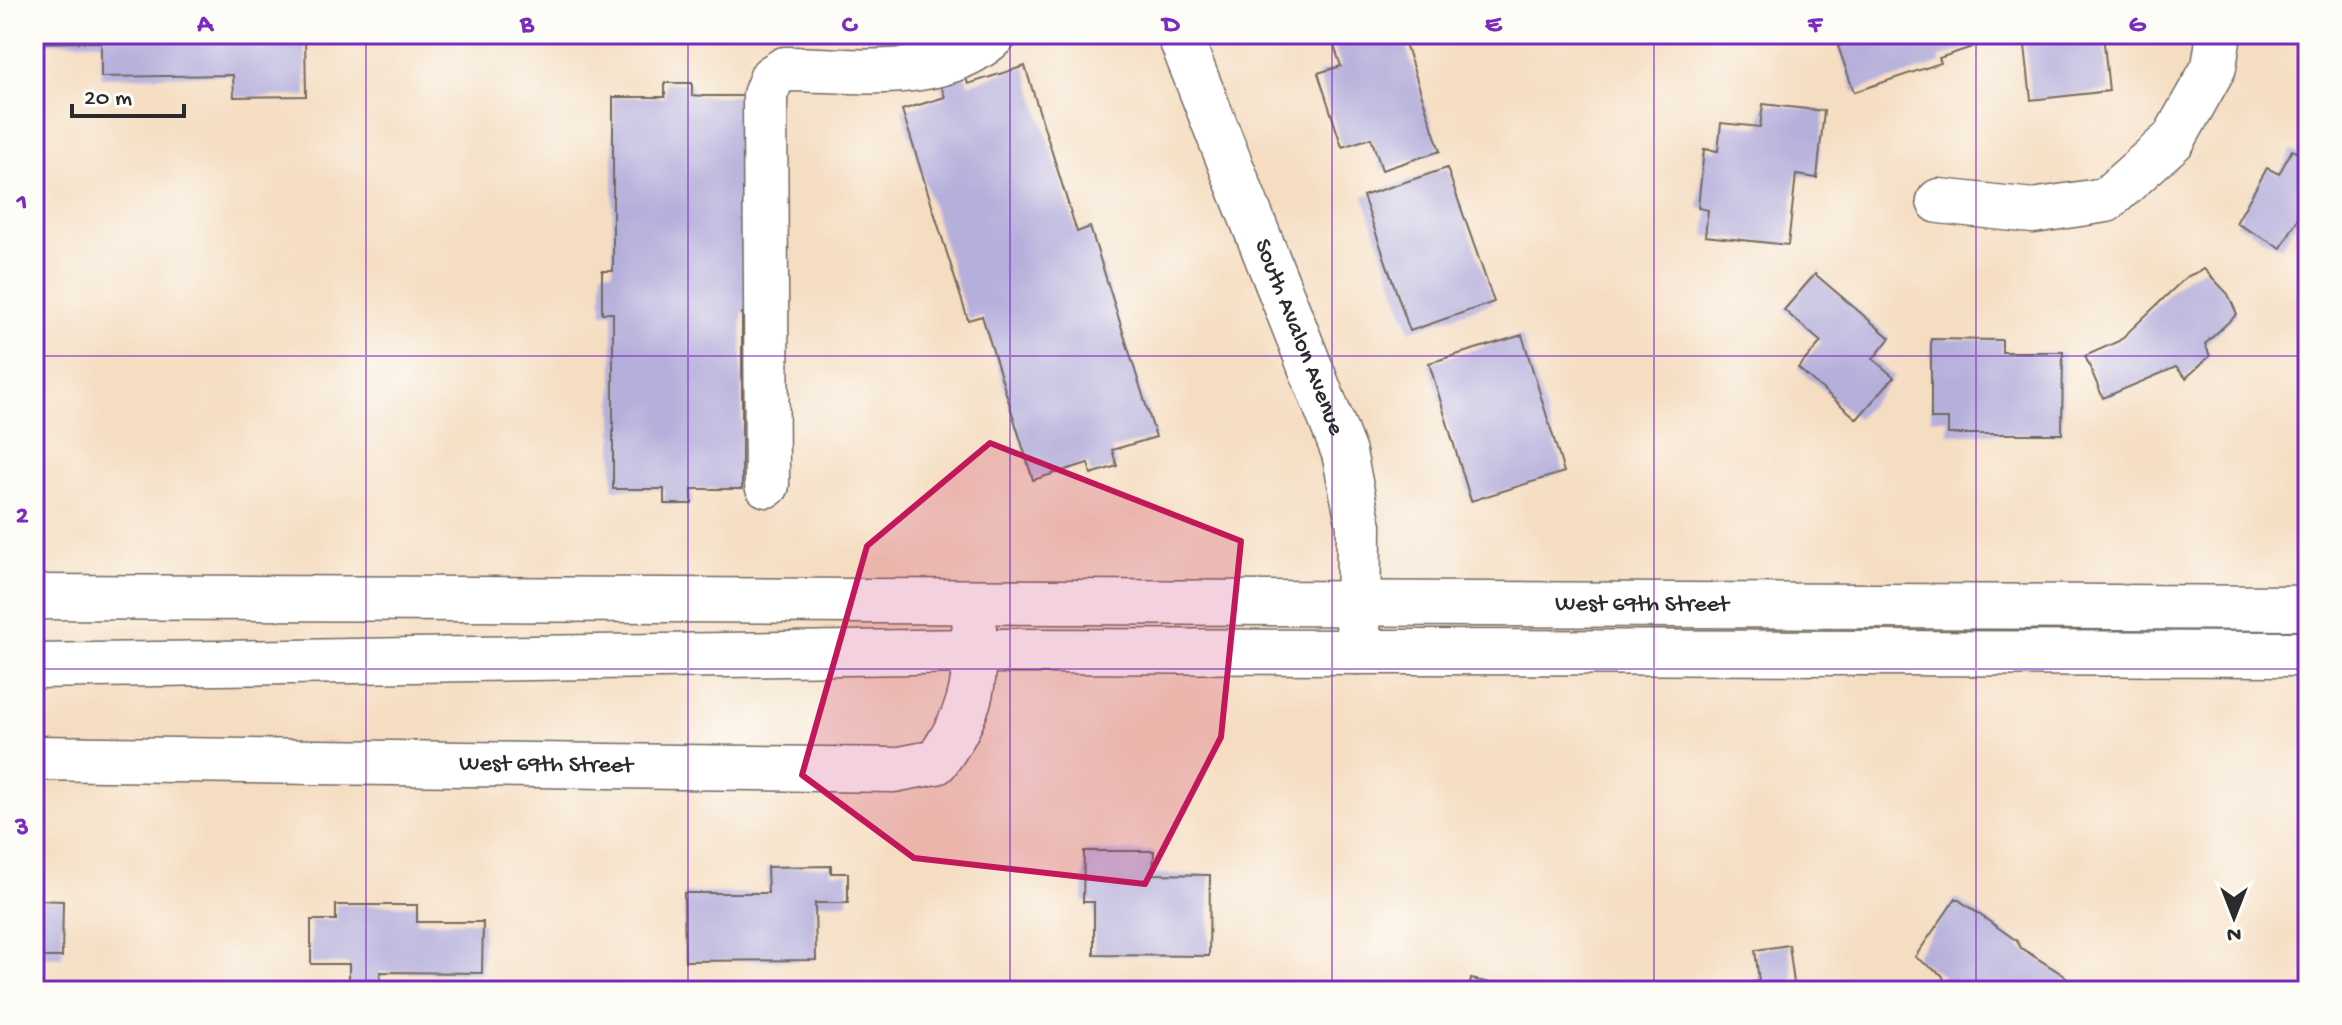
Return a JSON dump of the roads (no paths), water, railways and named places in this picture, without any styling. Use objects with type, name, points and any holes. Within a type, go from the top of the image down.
[{"type":"main road","points":[[767,485],[765,95],[772,77],[785,69],[911,69],[957,61],[995,34]]},
{"type":"main road","name":"South Avalon Avenue","points":[[1179,34],[1344,453],[1359,526],[1358,652]]},
{"type":"main road","points":[[1939,201],[2033,211],[2106,200],[2173,140],[2214,67],[2219,34]]},
{"type":"main road","name":"West 69th Street","points":[[34,597],[2308,608]]},
{"type":"main road","name":"West 69th Street","points":[[34,758],[894,770],[936,762],[961,728],[974,685],[974,602]]},
{"type":"main road","name":"West 69th Street","points":[[34,666],[975,651],[2308,654]]}]
